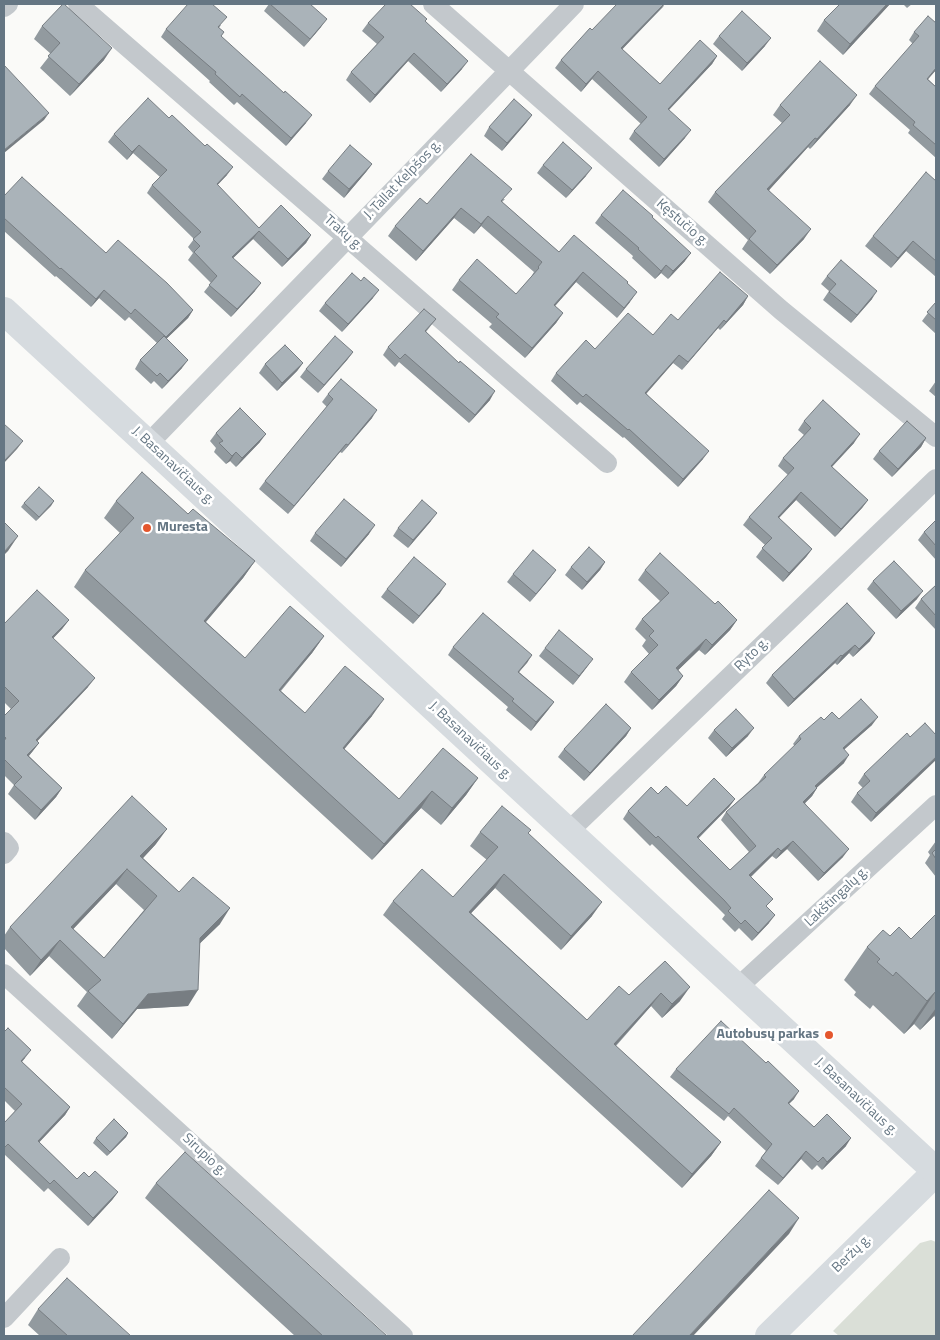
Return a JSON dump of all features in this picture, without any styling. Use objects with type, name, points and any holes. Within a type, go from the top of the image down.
[{"type":"main road","name":"J. Basanavičiaus g.","points":[[4,311],[936,1172]]},
{"type":"main road","name":"Beržų g.","points":[[769,1336],[936,1172]]},
{"type":"street","points":[[4,8],[8,4]]},
{"type":"street","name":"Trakų g.","points":[[78,4],[607,463]]},
{"type":"street","name":"Kęstučio g.","points":[[433,4],[781,310],[936,437]]},
{"type":"street","name":"J. Tallat Kelpšos g.","points":[[148,443],[574,4]]},
{"type":"street","name":"Ryto g.","points":[[568,832],[936,479]]},
{"type":"street","name":"Lakštingalų g.","points":[[737,988],[936,805]]},
{"type":"street","points":[[4,842],[9,848],[4,854]]},
{"type":"street","name":"Sirupio g.","points":[[4,974],[403,1336]]},
{"type":"street","points":[[4,1318],[60,1258]]},
{"type":"shaded area","points":[[931,1240],[936,1242],[936,1336],[839,1336],[833,1331],[920,1243]]},
{"type":"building","points":[[63,4],[112,48],[79,84],[48,56],[60,43],[42,26]]},
{"type":"building","points":[[188,4],[212,4],[227,17],[218,27],[224,32],[221,36],[284,93],[285,91],[312,115],[291,138],[242,94],[240,97],[215,74],[216,72],[166,29]]},
{"type":"building","points":[[270,4],[310,4],[327,19],[310,39]]},
{"type":"building","points":[[386,4],[410,4],[427,19],[425,21],[468,61],[447,84],[414,53],[375,95],[351,72],[384,37],[368,23]]},
{"type":"building","points":[[617,4],[664,4],[621,48],[660,84],[700,40],[717,56],[668,109],[691,130],[664,159],[634,131],[647,117],[598,71],[586,84],[561,60],[590,28],[592,30]]},
{"type":"building","points":[[840,4],[887,4],[850,44],[824,20]]},
{"type":"building","points":[[742,11],[771,38],[747,63],[719,36]]},
{"type":"building","points":[[928,16],[936,23],[936,68],[927,79],[936,87],[936,145],[913,125],[915,122],[875,86],[919,36],[914,32]]},
{"type":"building","points":[[820,61],[857,95],[817,139],[815,138],[767,189],[811,229],[777,265],[749,239],[756,231],[715,192],[790,115],[780,105]]},
{"type":"building","points":[[4,65],[49,113],[4,150]]},
{"type":"building","points":[[148,98],[169,118],[172,115],[205,146],[207,144],[233,167],[217,184],[259,228],[281,205],[311,235],[288,259],[259,231],[232,257],[261,283],[237,309],[209,285],[217,276],[194,252],[200,246],[193,239],[201,232],[152,185],[167,170],[139,145],[132,152],[114,134]]},
{"type":"building","points":[[514,99],[532,115],[507,143],[489,127]]},
{"type":"building","points":[[563,142],[592,168],[572,190],[543,165]]},
{"type":"building","points":[[350,145],[372,164],[349,189],[328,171]]},
{"type":"building","points":[[471,154],[512,189],[501,201],[559,252],[574,235],[628,282],[637,292],[624,308],[583,272],[554,305],[563,313],[532,348],[496,317],[499,314],[459,280],[477,259],[516,294],[542,262],[488,216],[481,224],[461,208],[423,251],[395,226],[420,198],[427,204]]},
{"type":"building","points":[[926,172],[936,181],[936,261],[913,241],[898,258],[873,236]]},
{"type":"building","points":[[22,177],[106,253],[118,240],[167,283],[193,310],[166,337],[135,309],[131,314],[104,290],[96,299],[4,218],[4,196]]},
{"type":"building","points":[[623,190],[691,253],[673,271],[666,265],[661,271],[639,248],[601,215]]},
{"type":"building","points":[[841,260],[877,291],[857,315],[829,292],[836,284],[827,276]]},
{"type":"building","points":[[720,272],[748,296],[726,322],[724,320],[688,362],[679,355],[645,393],[709,451],[683,479],[629,429],[586,394],[583,397],[556,373],[586,340],[595,349],[628,313],[653,335],[671,314],[678,320]]},
{"type":"building","points":[[352,273],[361,281],[364,277],[379,290],[348,324],[325,303]]},
{"type":"building","points":[[936,302],[936,320],[927,312]]},
{"type":"building","points":[[424,309],[436,319],[425,331],[459,363],[460,361],[495,391],[475,415],[405,354],[400,359],[388,347]]},
{"type":"building","points":[[164,336],[188,360],[168,381],[160,373],[157,376],[140,360]]},
{"type":"building","points":[[335,336],[353,352],[324,385],[306,369]]},
{"type":"building","points":[[285,345],[303,363],[282,383],[265,364]]},
{"type":"building","points":[[341,379],[377,410],[294,506],[265,481],[333,399],[328,394]]},
{"type":"building","points":[[823,400],[860,434],[831,466],[868,500],[841,529],[801,492],[778,517],[812,549],[789,573],[762,548],[772,538],[749,517],[794,468],[783,458],[811,428],[804,421]]},
{"type":"building","points":[[240,408],[266,434],[242,458],[236,452],[232,456],[219,443],[223,441],[216,433]]},
{"type":"building","points":[[907,421],[926,438],[898,469],[879,451]]},
{"type":"building","points":[[4,424],[23,441],[4,461]]},
{"type":"building","points":[[142,472],[188,514],[193,509],[255,561],[204,621],[245,658],[290,606],[324,636],[279,690],[305,713],[345,666],[384,699],[343,748],[399,799],[443,748],[478,778],[452,808],[432,791],[384,844],[85,570],[134,518],[116,501]]},
{"type":"building","points":[[39,487],[54,501],[39,517],[24,503]]},
{"type":"building","points":[[344,499],[375,525],[346,559],[315,533]]},
{"type":"building","points":[[422,500],[437,513],[413,540],[398,528]]},
{"type":"building","points":[[936,520],[936,546],[924,532]]},
{"type":"building","points":[[4,522],[18,536],[4,552]]},
{"type":"building","points":[[589,547],[605,562],[587,582],[571,567]]},
{"type":"building","points":[[533,550],[556,570],[536,594],[513,574]]},
{"type":"building","points":[[660,553],[715,604],[718,601],[737,620],[712,645],[706,639],[676,668],[683,676],[659,700],[631,672],[658,645],[649,636],[654,631],[642,619],[669,593],[645,570]]},
{"type":"building","points":[[414,557],[446,584],[419,616],[387,589]]},
{"type":"building","points":[[894,561],[923,591],[901,611],[873,581]]},
{"type":"building","points":[[936,585],[936,616],[921,599]]},
{"type":"building","points":[[37,590],[69,620],[52,637],[95,678],[36,740],[39,743],[27,755],[62,788],[41,810],[14,785],[22,777],[4,759],[4,741],[6,738],[4,736],[4,716],[19,701],[4,686],[4,624]]},
{"type":"building","points":[[847,603],[875,633],[859,649],[855,645],[841,655],[794,699],[772,675]]},
{"type":"building","points":[[483,613],[532,655],[518,672],[554,702],[536,722],[512,701],[514,699],[453,647]]},
{"type":"building","points":[[559,630],[593,659],[579,676],[545,648]]},
{"type":"building","points":[[861,699],[878,717],[843,748],[849,755],[815,786],[817,788],[803,802],[849,849],[824,873],[793,841],[781,851],[778,848],[749,875],[773,899],[766,906],[775,915],[758,933],[745,920],[741,924],[728,911],[731,908],[724,900],[658,836],[656,838],[628,811],[651,787],[658,794],[666,786],[687,806],[714,778],[735,799],[697,837],[730,870],[756,846],[726,812],[766,777],[764,775],[801,739],[799,736],[821,717],[824,720],[832,712],[839,719]]},
{"type":"building","points":[[606,704],[631,728],[590,773],[564,749]]},
{"type":"building","points":[[736,709],[754,728],[732,748],[714,730]]},
{"type":"building","points":[[925,723],[936,735],[936,757],[876,813],[857,793],[870,781],[864,774],[907,733],[910,737]]},
{"type":"building","points":[[132,796],[167,829],[140,856],[179,892],[193,877],[230,908],[200,938],[198,990],[148,994],[123,1024],[88,991],[101,980],[60,940],[41,960],[10,927]],"holes":[[[127,869],[157,896],[104,958],[71,927]]]},
{"type":"building","points":[[502,806],[531,830],[528,833],[602,902],[571,936],[504,874],[469,912],[587,1020],[619,986],[629,995],[665,961],[690,987],[672,1004],[661,993],[614,1044],[721,1142],[692,1174],[393,901],[422,869],[453,897],[498,847],[480,832]]},
{"type":"building","points":[[936,849],[936,859],[932,853]]},
{"type":"building","points":[[936,914],[936,991],[927,1001],[896,972],[893,976],[877,962],[880,959],[867,947],[883,930],[890,936],[899,927],[911,939]]},
{"type":"building","points":[[721,1021],[766,1063],[768,1061],[799,1091],[788,1103],[814,1127],[827,1114],[851,1138],[827,1162],[823,1157],[818,1162],[806,1151],[783,1178],[761,1158],[772,1144],[734,1108],[729,1114],[676,1069]]},
{"type":"building","points":[[8,1028],[31,1050],[21,1061],[70,1107],[38,1141],[77,1179],[84,1172],[89,1177],[95,1171],[118,1192],[93,1218],[54,1180],[50,1184],[8,1144],[4,1148],[4,1123],[22,1104],[4,1087],[4,1032]]},
{"type":"building","points":[[114,1119],[128,1133],[110,1152],[96,1138]]},
{"type":"building","points":[[185,1152],[387,1336],[323,1336],[156,1183]]},
{"type":"building","points":[[769,1190],[799,1218],[689,1336],[632,1336]]},
{"type":"building","points":[[67,1278],[131,1336],[68,1336],[38,1309]]},
{"type":"place","name":"Muresta","points":[[147,528]]},
{"type":"place","name":"Autobusų parkas","points":[[829,1035]]}]
